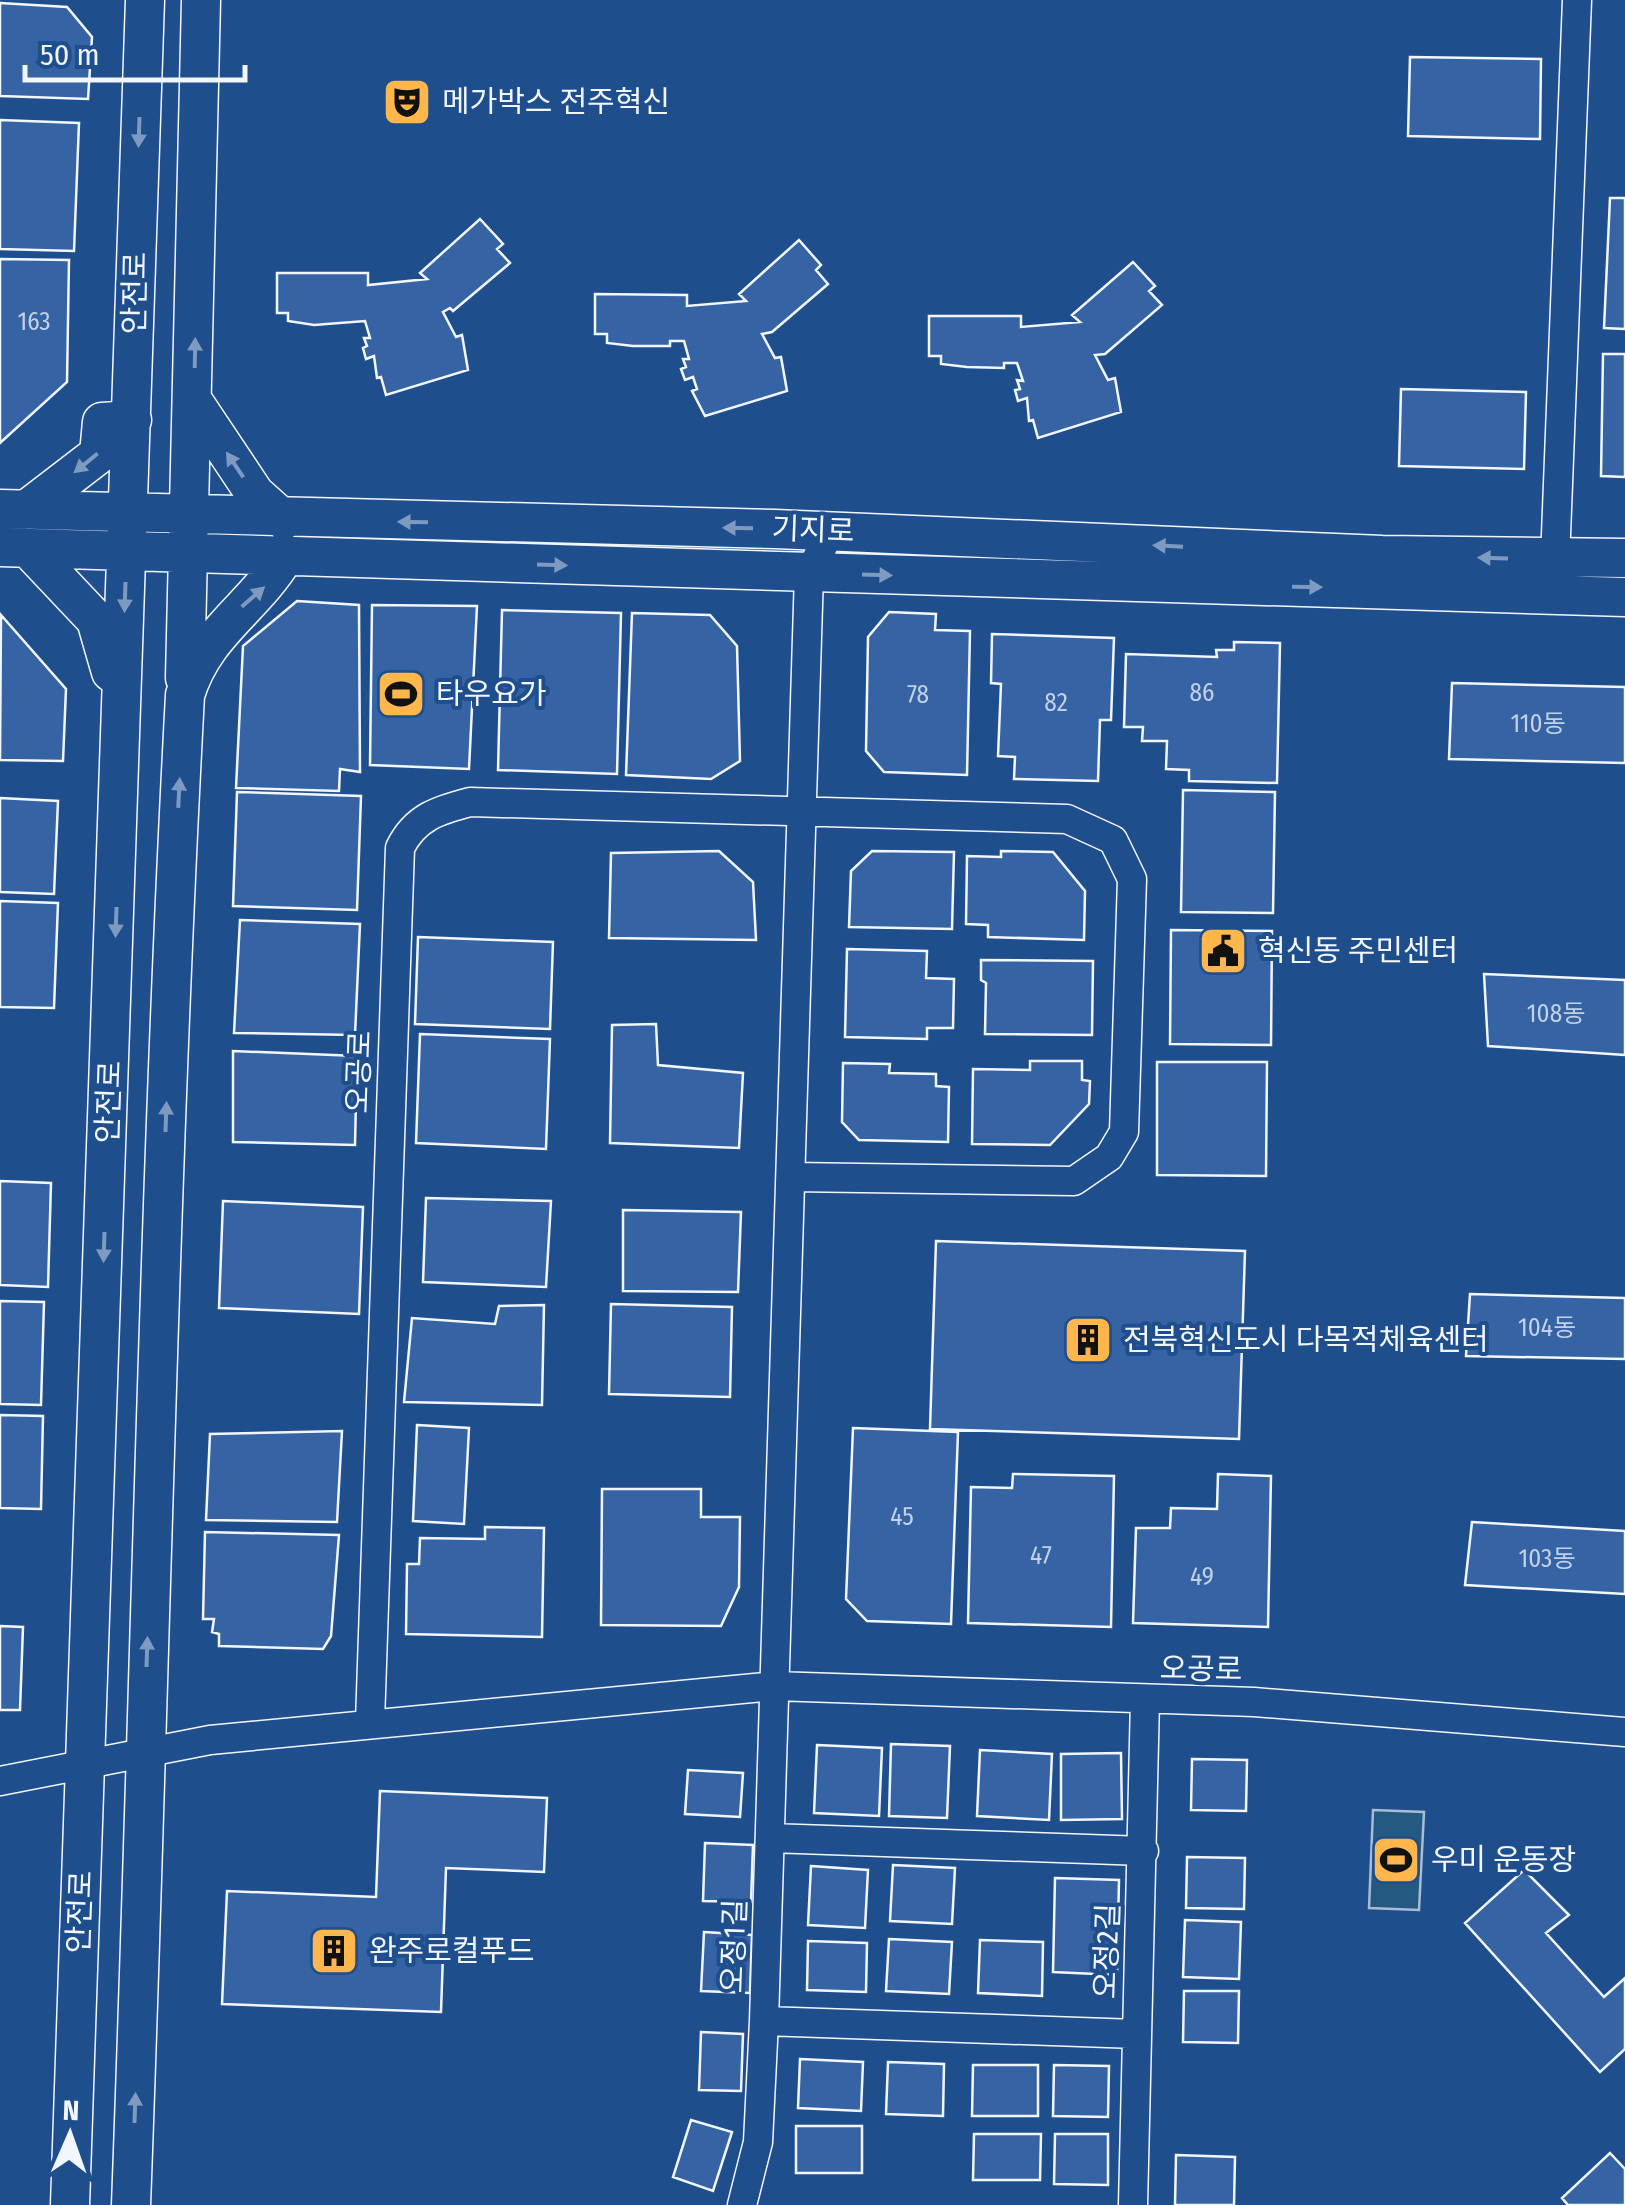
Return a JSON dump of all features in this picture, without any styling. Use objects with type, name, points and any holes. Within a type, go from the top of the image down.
[{"type":"street","name":"안전로","points":[[70,2205],[145,0]]},
{"type":"street","name":"안전로","points":[[144,1750],[191,555],[201,0]]},
{"type":"street","points":[[1555,560],[1578,0]]},
{"type":"street","points":[[184,696],[202,650],[268,583],[285,538],[195,404]]},
{"type":"street","points":[[13,510],[99,454],[102,422],[132,420]]},
{"type":"street","name":"기지로","points":[[13,510],[127,532],[191,555],[285,538],[831,530],[1555,560],[1625,558]]},
{"type":"street","name":"기지로","points":[[14,548],[127,532],[192,516],[285,538],[809,573],[1625,597]]},
{"type":"street","points":[[774,1686],[809,573],[831,530]]},
{"type":"street","points":[[14,548],[96,620],[120,704]]},
{"type":"street","name":"오공로","points":[[370,1722],[400,848],[407,835],[431,812],[470,802],[1067,819],[1113,840],[1132,879],[1124,1132],[1109,1157],[1074,1181],[792,1177]]},
{"type":"street","name":"오공로","points":[[0,1780],[85,1766],[144,1750],[370,1722],[774,1686],[1254,1702],[1625,1732]]},
{"type":"street","name":"오정1길","points":[[742,2205],[758,2142],[774,1686]]},
{"type":"street","name":"오정2길","points":[[1134,2205],[1145,1700]]},
{"type":"street","points":[[132,2205],[145,1900],[144,1750]]},
{"type":"street","points":[[770,1838],[1144,1851]]},
{"type":"street","points":[[764,2021],[1136,2034]]},
{"type":"shaded area","name":"우미 운동장","points":[[1373,1810],[1424,1812],[1419,1910],[1369,1908]]},
{"type":"building","points":[[0,3],[67,7],[92,37],[88,99],[0,96]]},
{"type":"building","points":[[1410,57],[1541,59],[1540,139],[1408,136]]},
{"type":"building","points":[[0,120],[79,123],[74,251],[0,249]]},
{"type":"building","points":[[1610,198],[1625,198],[1625,329],[1604,328]]},
{"type":"building","points":[[480,219],[503,244],[497,249],[510,263],[453,311],[450,308],[443,312],[456,337],[462,335],[468,370],[386,395],[381,377],[377,378],[374,356],[366,359],[364,338],[370,338],[365,321],[314,325],[288,321],[288,313],[277,313],[277,273],[368,273],[368,285],[427,279],[420,273]]},
{"type":"building","points":[[799,240],[821,265],[816,270],[828,284],[772,332],[762,334],[775,358],[781,357],[787,391],[705,416],[692,391],[697,389],[693,377],[685,380],[681,369],[686,367],[683,359],[689,359],[684,341],[670,341],[670,346],[633,346],[607,343],[607,334],[595,334],[595,294],[687,295],[687,306],[746,301],[739,294]]},
{"type":"building","points":[[0,259],[69,260],[67,382],[0,443]]},
{"type":"building","points":[[1133,262],[1155,286],[1149,291],[1162,305],[1105,354],[1095,355],[1108,380],[1115,378],[1121,412],[1038,438],[1033,420],[1029,421],[1027,398],[1018,401],[1017,380],[1023,381],[1017,363],[1004,363],[1004,368],[967,367],[941,364],[941,356],[929,356],[929,316],[1021,316],[1021,327],[1080,322],[1072,315]]},
{"type":"building","points":[[1603,354],[1625,354],[1625,477],[1601,476]]},
{"type":"building","points":[[1401,389],[1526,392],[1524,469],[1399,466]]},
{"type":"building","points":[[297,601],[359,605],[360,772],[340,769],[339,791],[236,788],[243,646]]},
{"type":"building","points":[[372,605],[477,606],[469,769],[370,765]]},
{"type":"building","points":[[502,610],[621,613],[617,774],[498,770]]},
{"type":"building","points":[[889,612],[936,614],[935,630],[970,631],[967,775],[884,772],[866,751],[868,637]]},
{"type":"building","points":[[632,613],[710,615],[737,646],[740,761],[711,779],[626,775]]},
{"type":"building","points":[[1,615],[66,689],[63,761],[0,760]]},
{"type":"building","points":[[992,634],[1114,638],[1111,720],[1100,720],[1098,781],[1014,779],[1015,757],[998,756],[1001,684],[991,683]]},
{"type":"building","points":[[1234,642],[1280,643],[1277,783],[1189,781],[1189,770],[1166,769],[1167,741],[1142,741],[1143,727],[1124,727],[1126,654],[1217,657],[1216,650],[1234,650]]},
{"type":"building","points":[[1452,683],[1625,687],[1625,763],[1449,759]]},
{"type":"building","points":[[1183,790],[1275,792],[1273,913],[1181,912]]},
{"type":"building","points":[[237,792],[361,796],[357,910],[233,906]]},
{"type":"building","points":[[0,798],[58,801],[54,894],[0,892]]},
{"type":"building","points":[[719,851],[753,882],[756,940],[609,938],[611,853]]},
{"type":"building","points":[[872,851],[954,852],[952,929],[849,927],[851,871]]},
{"type":"building","points":[[1001,851],[1053,852],[1085,891],[1084,940],[988,937],[988,925],[966,924],[967,856],[1001,857]]},
{"type":"building","points":[[0,901],[58,903],[54,1008],[0,1007]]},
{"type":"building","points":[[240,920],[360,924],[355,1035],[234,1033]]},
{"type":"building","points":[[1171,930],[1272,931],[1271,1045],[1170,1044]]},
{"type":"building","points":[[418,937],[553,942],[550,1029],[415,1024]]},
{"type":"building","points":[[847,949],[927,951],[926,978],[954,979],[953,1028],[927,1028],[927,1039],[845,1037]]},
{"type":"building","points":[[981,960],[1093,961],[1092,1035],[985,1034],[986,983],[981,980]]},
{"type":"building","points":[[1484,974],[1625,980],[1625,1055],[1488,1046]]},
{"type":"building","points":[[656,1024],[658,1065],[743,1073],[739,1148],[610,1143],[612,1025]]},
{"type":"building","points":[[420,1034],[550,1039],[546,1149],[416,1143]]},
{"type":"building","points":[[233,1051],[357,1056],[355,1145],[233,1142]]},
{"type":"building","points":[[1030,1061],[1082,1061],[1082,1080],[1090,1081],[1089,1104],[1050,1145],[972,1144],[973,1069],[1030,1070]]},
{"type":"building","points":[[1157,1062],[1267,1062],[1266,1176],[1157,1175]]},
{"type":"building","points":[[843,1063],[890,1064],[889,1073],[936,1074],[936,1086],[949,1087],[948,1142],[859,1140],[842,1122]]},
{"type":"building","points":[[0,1181],[51,1183],[48,1287],[0,1285]]},
{"type":"building","points":[[426,1198],[551,1201],[546,1287],[423,1282]]},
{"type":"building","points":[[223,1201],[363,1207],[359,1314],[219,1308]]},
{"type":"building","points":[[623,1210],[741,1212],[738,1292],[623,1291]]},
{"type":"building","name":"전북혁신도시 다목적체육센터","points":[[936,1241],[1245,1251],[1239,1439],[930,1429]]},
{"type":"building","points":[[1470,1294],[1625,1298],[1625,1359],[1466,1356]]},
{"type":"building","points":[[0,1301],[44,1302],[41,1405],[0,1404]]},
{"type":"building","points":[[611,1304],[732,1307],[730,1397],[609,1394]]},
{"type":"building","points":[[544,1305],[542,1405],[404,1402],[412,1318],[495,1324],[499,1306]]},
{"type":"building","points":[[0,1415],[43,1416],[41,1509],[0,1508]]},
{"type":"building","points":[[417,1425],[469,1428],[464,1524],[413,1521]]},
{"type":"building","points":[[853,1428],[958,1432],[951,1624],[867,1621],[846,1599]]},
{"type":"building","points":[[342,1431],[337,1522],[206,1520],[210,1434]]},
{"type":"building","points":[[1013,1474],[1114,1476],[1111,1627],[968,1623],[971,1487],[1012,1488]]},
{"type":"building","points":[[1218,1474],[1271,1476],[1268,1627],[1133,1623],[1136,1528],[1170,1528],[1171,1508],[1217,1509]]},
{"type":"building","points":[[602,1489],[701,1489],[701,1517],[740,1517],[739,1587],[721,1626],[601,1625]]},
{"type":"building","points":[[1472,1522],[1625,1531],[1625,1594],[1465,1585]]},
{"type":"building","points":[[485,1527],[544,1528],[542,1637],[406,1634],[407,1564],[419,1564],[420,1538],[485,1539]]},
{"type":"building","points":[[205,1532],[339,1535],[331,1636],[323,1649],[219,1646],[219,1634],[212,1632],[214,1619],[203,1619]]},
{"type":"building","points":[[0,1626],[23,1627],[20,1710],[0,1710]]},
{"type":"building","points":[[891,1744],[950,1746],[947,1818],[889,1816]]},
{"type":"building","points":[[817,1745],[882,1748],[879,1816],[814,1813]]},
{"type":"building","points":[[980,1750],[1052,1754],[1049,1820],[977,1816]]},
{"type":"building","points":[[1121,1753],[1122,1819],[1061,1820],[1061,1754]]},
{"type":"building","points":[[1192,1759],[1247,1760],[1246,1811],[1191,1810]]},
{"type":"building","points":[[688,1770],[743,1773],[740,1817],[685,1814]]},
{"type":"building","name":"완주로컬푸드","points":[[380,1791],[547,1798],[544,1872],[446,1868],[441,2012],[222,2004],[227,1891],[376,1897]]},
{"type":"building","points":[[705,1843],[753,1845],[751,1902],[703,1901]]},
{"type":"building","points":[[1187,1857],[1245,1858],[1244,1909],[1186,1908]]},
{"type":"building","points":[[893,1865],[955,1868],[952,1924],[890,1921]]},
{"type":"building","points":[[811,1866],[868,1870],[865,1928],[808,1925]]},
{"type":"building","points":[[1524,1870],[1569,1915],[1546,1933],[1604,1997],[1625,1978],[1625,2049],[1600,2072],[1465,1923]]},
{"type":"building","points":[[1055,1878],[1119,1880],[1117,1975],[1053,1972]]},
{"type":"building","points":[[1185,1920],[1241,1922],[1239,1979],[1183,1977]]},
{"type":"building","points":[[704,1932],[752,1935],[750,1993],[701,1991]]},
{"type":"building","points":[[889,1939],[952,1942],[949,1994],[886,1991]]},
{"type":"building","points":[[980,1940],[1043,1942],[1042,1996],[978,1993]]},
{"type":"building","points":[[808,1941],[867,1943],[866,1992],[807,1990]]},
{"type":"building","points":[[1184,1991],[1239,1991],[1238,2043],[1183,2042]]},
{"type":"building","points":[[701,2032],[743,2034],[741,2091],[699,2090]]},
{"type":"building","points":[[800,2059],[863,2062],[861,2111],[798,2108]]},
{"type":"building","points":[[888,2062],[944,2064],[943,2116],[886,2114]]},
{"type":"building","points":[[973,2065],[1038,2065],[1038,2116],[972,2116]]},
{"type":"building","points":[[1054,2065],[1109,2066],[1108,2117],[1053,2116]]},
{"type":"building","points":[[691,2120],[732,2132],[713,2191],[673,2177]]},
{"type":"building","points":[[796,2126],[862,2126],[862,2173],[796,2173]]},
{"type":"building","points":[[974,2134],[1041,2134],[1040,2180],[973,2180]]},
{"type":"building","points":[[1055,2134],[1108,2134],[1108,2185],[1054,2184]]},
{"type":"building","points":[[1610,2153],[1625,2169],[1625,2205],[1568,2205],[1562,2198]]},
{"type":"building","points":[[1176,2155],[1235,2157],[1234,2205],[1175,2205]]},
{"type":"place","name":"메가박스 전주혁신","points":[[407,102]]},
{"type":"place","name":"타우요가","points":[[401,694]]},
{"type":"place","name":"혁신동 주민센터","points":[[1223,951]]},
{"type":"place","name":"전북혁신도시 다목적체육센터","points":[[1088,1340]]},
{"type":"place","name":"우미 운동장","points":[[1396,1860]]},
{"type":"place","name":"완주로컬푸드","points":[[334,1951]]}]
